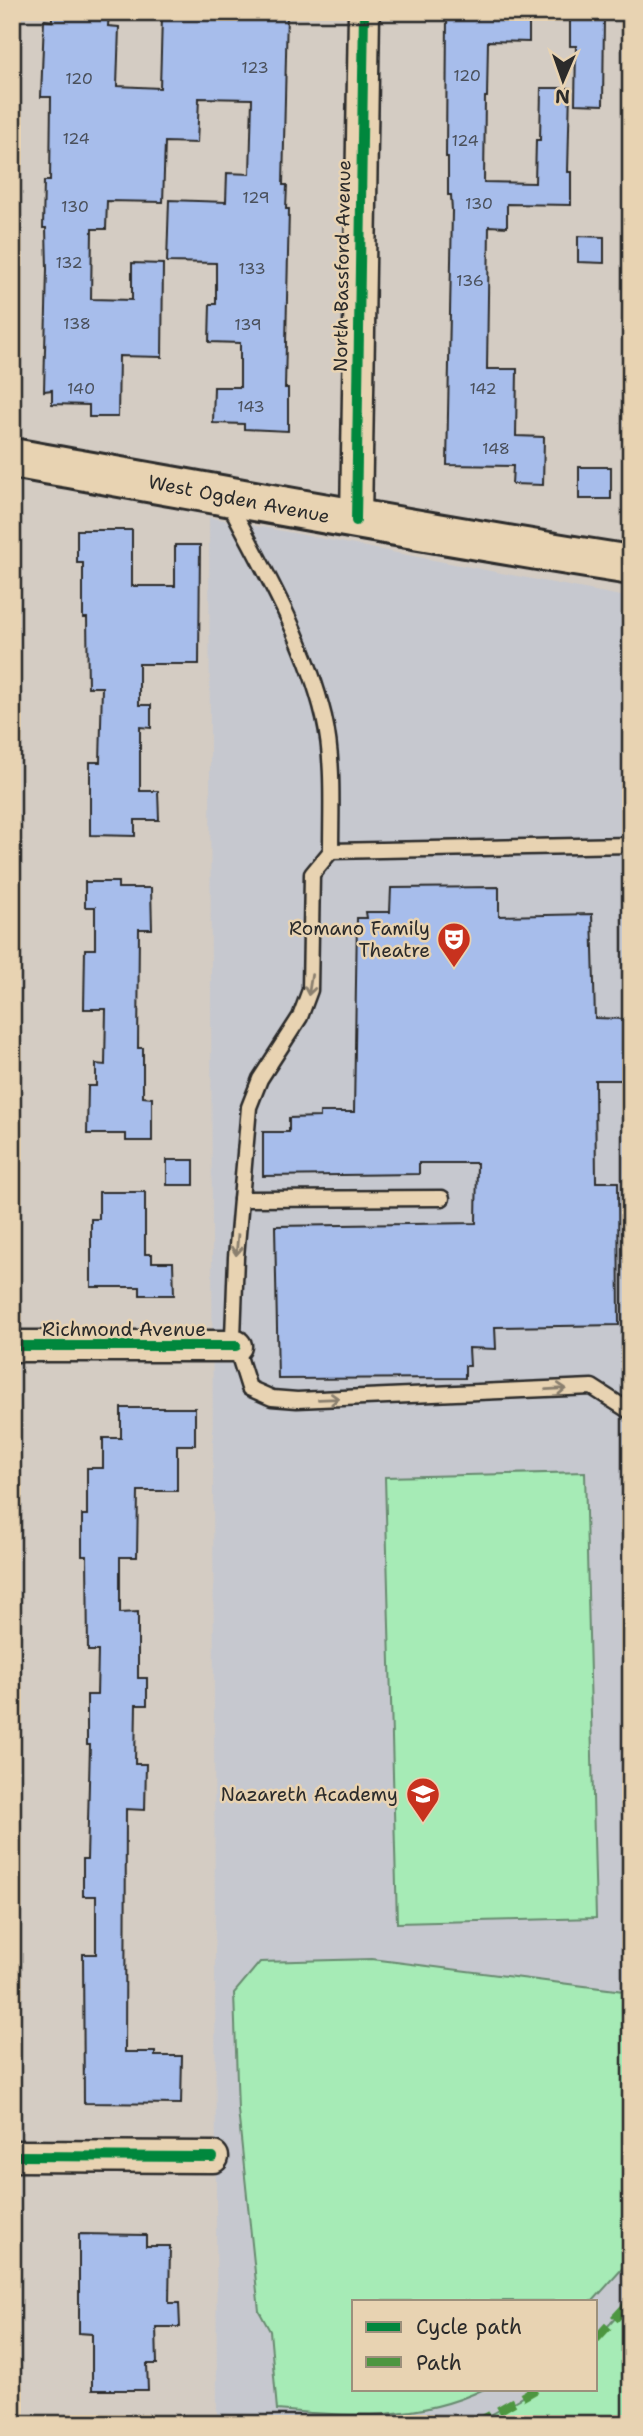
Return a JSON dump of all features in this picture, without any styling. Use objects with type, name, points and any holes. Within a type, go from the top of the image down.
[{"type":"main road","name":"West Ogden Avenue","points":[[12,458],[356,521],[631,565]]},
{"type":"street","name":"North Bassford Avenue","points":[[356,521],[364,12]]},
{"type":"street","name":"Richmond Avenue","points":[[12,1346],[236,1346]]},
{"type":"street","points":[[12,2156],[213,2157]]},
{"type":"lane","points":[[225,495],[293,632],[324,718],[330,758],[331,851],[312,874],[310,990],[300,1017],[260,1079],[250,1107],[241,1199],[233,1337],[249,1388],[272,1398],[310,1400],[592,1387],[631,1412]]},
{"type":"lane","points":[[331,851],[631,845]]},
{"type":"lane","points":[[241,1199],[442,1198]]},
{"type":"shaded area","name":"Nazareth Academy","points":[[209,517],[631,598],[631,2301],[598,2337],[598,2300],[352,2300],[352,2390],[534,2390],[475,2424],[217,2424]]},
{"type":"green space","points":[[585,1472],[596,1918],[397,1923],[385,1477]]},
{"type":"green space","points":[[372,1959],[631,1992],[631,2259],[594,2300],[352,2300],[352,2390],[482,2390],[434,2407],[408,2412],[356,2415],[277,2410],[270,2331],[259,2311],[238,2110],[234,1993],[260,1962]]},
{"type":"green space","points":[[631,2301],[631,2424],[475,2424],[534,2390],[598,2390],[598,2337]]},
{"type":"building","points":[[52,12],[109,12],[108,26],[119,27],[117,86],[160,88],[162,17],[233,19],[234,12],[287,12],[283,185],[287,185],[286,209],[289,209],[285,388],[288,388],[288,431],[244,429],[244,424],[213,423],[214,387],[240,387],[240,343],[209,342],[210,304],[216,304],[216,263],[167,262],[169,200],[226,202],[227,173],[250,174],[252,99],[199,98],[197,143],[165,142],[163,202],[107,201],[106,229],[92,229],[91,299],[132,300],[132,263],[163,264],[162,357],[119,356],[118,417],[89,417],[89,405],[52,404],[52,390],[44,391],[47,269],[46,228],[43,228],[44,181],[50,181],[51,97],[41,97],[44,20],[52,21]]},
{"type":"building","points":[[447,12],[529,12],[529,42],[488,41],[484,182],[535,183],[536,140],[540,140],[541,88],[570,88],[568,172],[571,172],[571,205],[507,204],[507,227],[489,226],[487,369],[517,369],[516,436],[544,437],[543,485],[512,484],[513,466],[447,465],[452,211],[451,195],[448,195],[446,157]]},
{"type":"building","points":[[570,15],[604,16],[603,105],[575,104],[576,46],[570,46]]},
{"type":"building","points":[[578,236],[604,237],[604,263],[578,262]]},
{"type":"building","points":[[579,467],[611,467],[611,499],[579,499]]},
{"type":"building","points":[[77,530],[132,530],[132,586],[175,586],[175,545],[200,545],[199,664],[139,664],[139,705],[151,705],[151,728],[140,727],[140,791],[158,791],[159,820],[135,820],[135,836],[90,835],[90,762],[100,762],[102,687],[88,687],[87,618],[83,618],[83,563],[77,563]]},
{"type":"building","points":[[85,882],[118,882],[118,888],[151,888],[152,929],[139,929],[138,1048],[143,1048],[143,1097],[152,1098],[152,1141],[126,1141],[126,1134],[87,1134],[88,1086],[96,1086],[96,1064],[105,1065],[106,1009],[84,1009],[85,949],[95,949],[95,907],[85,907]]},
{"type":"building","points":[[499,887],[499,916],[592,914],[595,1018],[627,1019],[628,1080],[595,1080],[596,1182],[618,1182],[619,1325],[495,1327],[496,1349],[469,1348],[470,1366],[465,1366],[465,1378],[278,1379],[275,1226],[476,1223],[477,1163],[419,1163],[419,1174],[263,1176],[263,1132],[289,1132],[289,1118],[320,1117],[320,1112],[354,1112],[357,918],[367,918],[366,912],[390,912],[391,888]]},
{"type":"building","points":[[167,1160],[194,1160],[194,1185],[167,1185]]},
{"type":"building","points":[[99,1192],[145,1192],[145,1254],[152,1254],[152,1262],[173,1262],[174,1295],[140,1295],[140,1287],[91,1287],[91,1219],[99,1219]]},
{"type":"building","points":[[121,1408],[195,1408],[195,1445],[177,1445],[177,1491],[138,1491],[137,1557],[120,1557],[120,1613],[138,1612],[138,1678],[147,1678],[147,1705],[136,1705],[135,1764],[146,1764],[145,1810],[126,1809],[125,2052],[155,2052],[155,2056],[182,2056],[181,2104],[84,2103],[83,1954],[96,1954],[96,1896],[83,1896],[83,1859],[87,1859],[90,1745],[87,1745],[87,1695],[97,1695],[98,1651],[88,1651],[87,1556],[82,1556],[82,1515],[87,1515],[87,1468],[103,1468],[103,1438],[121,1438]]},
{"type":"building","points":[[79,2234],[146,2235],[146,2246],[170,2246],[169,2303],[179,2303],[180,2327],[156,2327],[157,2364],[147,2364],[148,2390],[92,2390],[92,2334],[79,2333]]},
{"type":"marked path","points":[[598,2337],[631,2301]]},
{"type":"marked path","points":[[475,2424],[534,2390]]},
{"type":"cycle path","points":[[356,521],[364,12]]},
{"type":"cycle path","points":[[12,1346],[236,1346]]},
{"type":"cycle path","points":[[12,2156],[213,2157]]},
{"type":"place","name":"Romano Family Theatre","points":[[454,969]]},
{"type":"place","name":"Nazareth Academy","points":[[423,1824]]}]
